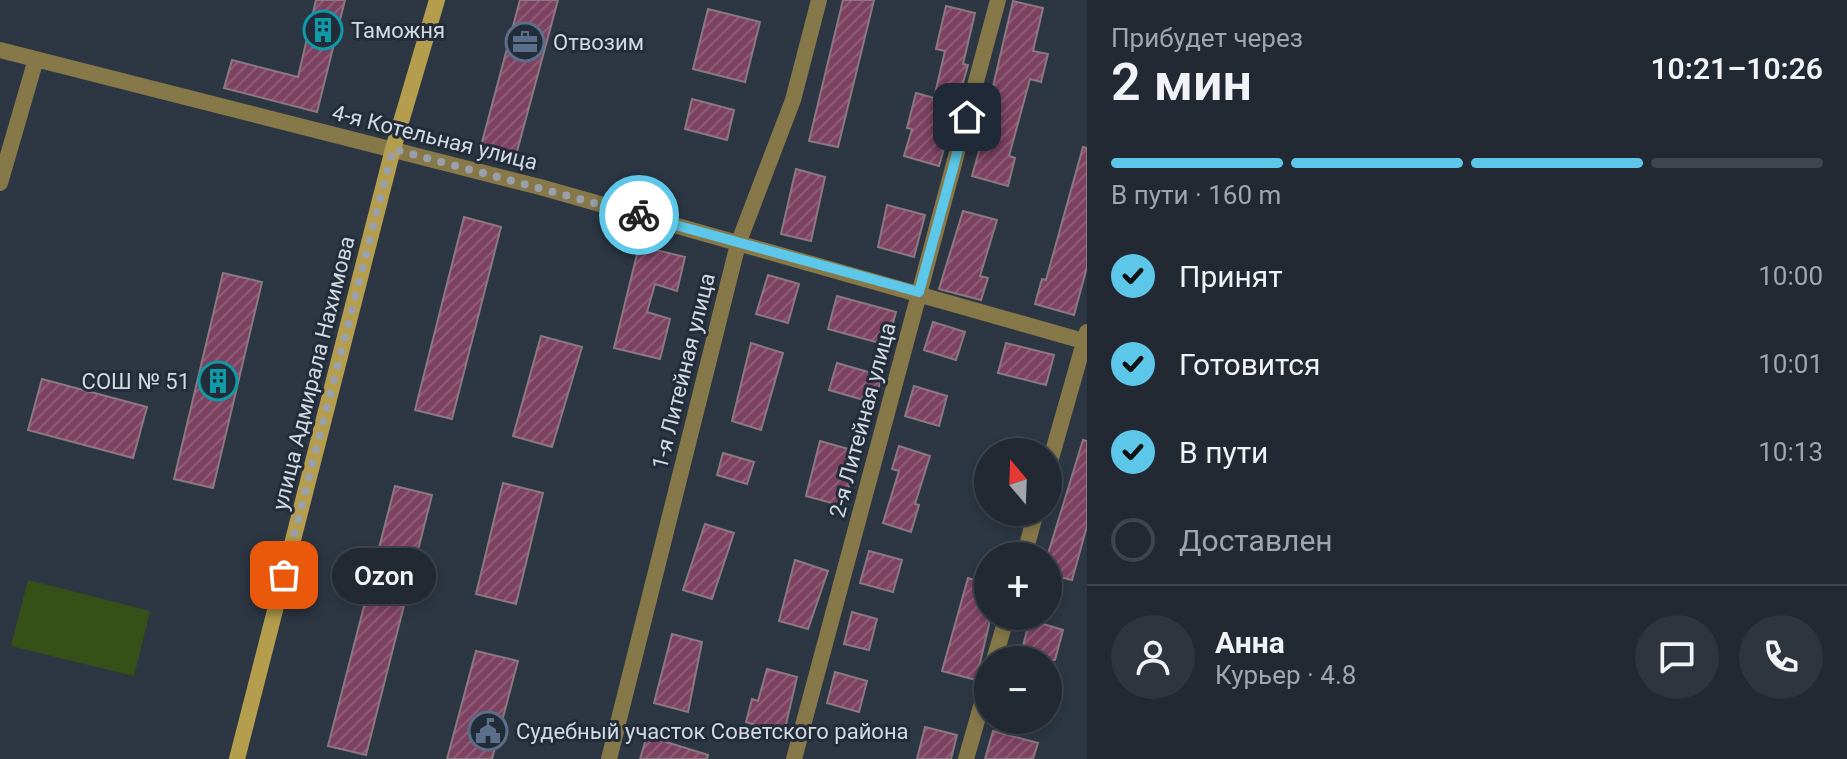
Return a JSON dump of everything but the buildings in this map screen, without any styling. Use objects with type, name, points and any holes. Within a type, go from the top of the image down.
[{"type":"main road","name":"улица Адмирала Нахимова","points":[[237,759],[393,149],[437,0]]},
{"type":"street","name":"1-я Литейная улица","points":[[609,759],[738,244],[793,100],[819,0]]},
{"type":"street","name":"2-я Литейная улица","points":[[794,759],[998,0]]},
{"type":"street","name":"4-я Котельная улица","points":[[0,50],[393,149],[1086,338]]},
{"type":"street","points":[[0,183],[36,59]]},
{"type":"street","points":[[1057,438],[1086,338]]},
{"type":"street","points":[[966,759],[974,731]]},
{"type":"green space","points":[[28,580],[150,611],[134,676],[11,646]]},
{"type":"way so far","points":[[284,575],[393,149],[639,215]]},
{"type":"place","name":"Таможня","points":[[323,30]]},
{"type":"place","name":"Отвозим","points":[[525,42]]},
{"type":"place","name":"СОШ № 51","points":[[218,381]]},
{"type":"place","name":"Ozon","points":[[284,575]]},
{"type":"place","name":"Судебный участок Советского района","points":[[488,731]]},
{"type":"route","points":[[639,215],[919,292],[967,117]]}]
